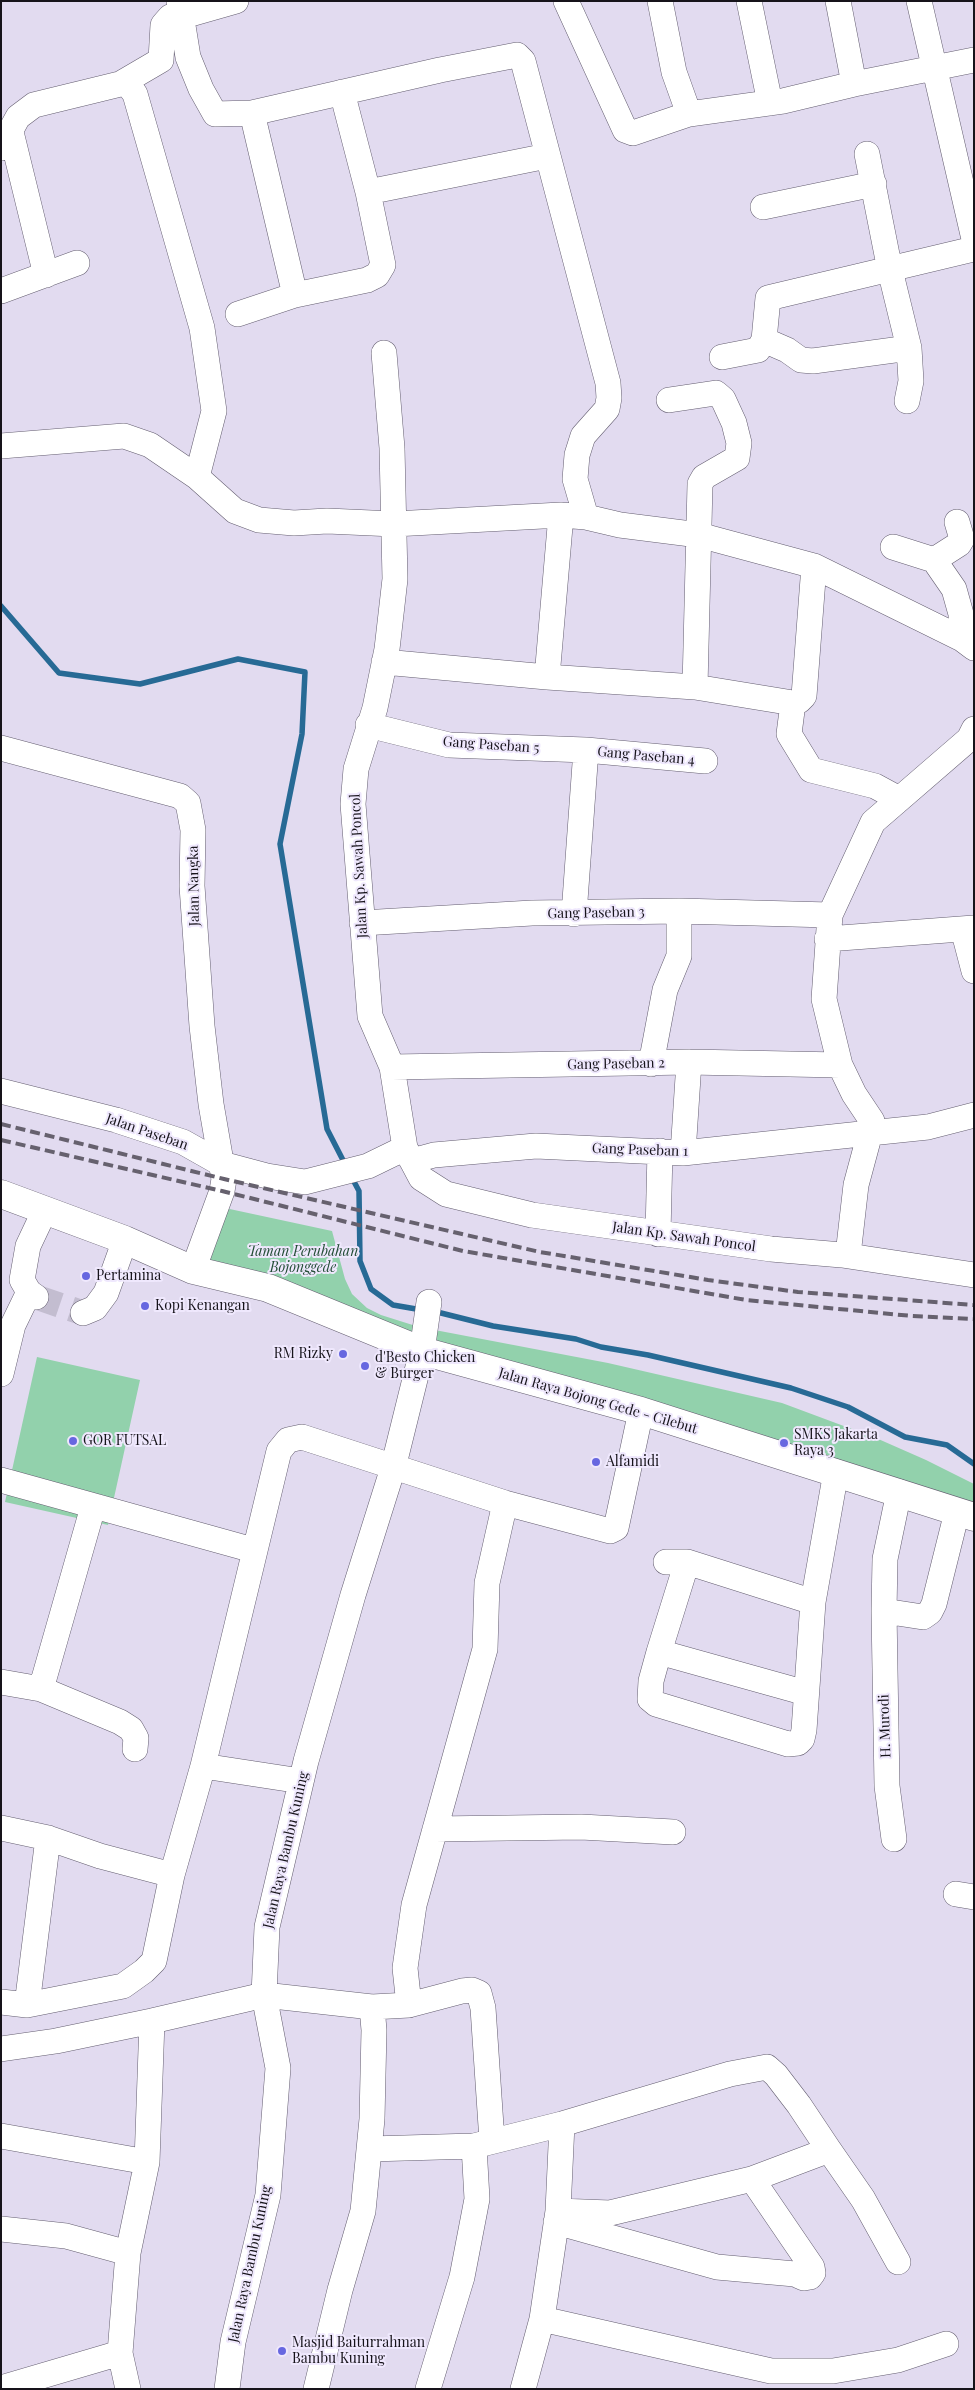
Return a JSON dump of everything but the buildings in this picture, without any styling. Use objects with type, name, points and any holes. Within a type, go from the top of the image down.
[{"type":"main road","name":"Jalan Raya Bojong Gede - Cilebut","points":[[1,1194],[126,1240],[193,1270],[268,1288],[422,1351],[641,1411],[966,1515]]},
{"type":"street","points":[[46,275],[6,140],[18,117],[34,105],[126,82],[161,60],[163,25],[180,9],[236,1]]},
{"type":"street","points":[[566,1],[625,130],[633,133],[689,114],[770,103],[974,60]]},
{"type":"street","points":[[660,1],[674,72],[689,114]]},
{"type":"street","points":[[749,1],[770,103]]},
{"type":"street","points":[[838,1],[854,84]]},
{"type":"street","points":[[919,1],[974,238]]},
{"type":"street","points":[[180,9],[188,57],[201,89],[213,111],[221,115],[252,112],[517,55],[523,61],[608,383],[609,398],[607,409],[583,436],[577,455],[575,479],[586,517]]},
{"type":"street","points":[[126,82],[135,94],[202,328],[214,411],[197,477]]},
{"type":"street","points":[[238,314],[295,294],[367,280],[377,275],[383,265],[368,192],[342,92]]},
{"type":"street","points":[[252,112],[295,294]]},
{"type":"street","points":[[867,154],[890,270],[909,348],[911,381],[907,401]]},
{"type":"street","points":[[368,192],[547,156]]},
{"type":"street","points":[[763,207],[874,184]]},
{"type":"street","points":[[722,358],[758,350],[764,340],[768,298],[782,293],[890,270],[974,249]]},
{"type":"street","points":[[1,291],[77,263]]},
{"type":"street","points":[[764,340],[786,350],[801,360],[813,361],[909,348]]},
{"type":"street","name":"Jalan Kp. Sawah Poncol","points":[[384,353],[392,448],[395,579],[384,662],[375,708],[368,725],[356,769],[353,804],[370,1016],[392,1067],[408,1154],[420,1178],[446,1194],[532,1215],[771,1249],[848,1255],[974,1275]]},
{"type":"street","points":[[669,400],[716,393],[723,399],[734,423],[739,443],[737,458],[704,477],[700,484],[695,686]]},
{"type":"street","points":[[1,446],[124,436],[150,445],[197,477],[235,512],[259,520],[294,523],[327,521],[394,524],[561,515],[586,517],[620,525],[699,535],[814,566],[968,643]]},
{"type":"street","points":[[547,677],[561,515]]},
{"type":"street","points":[[934,560],[959,544],[962,539],[957,522]]},
{"type":"street","points":[[892,547],[915,552],[934,560],[954,589],[968,643]]},
{"type":"street","points":[[384,662],[547,677],[695,686],[793,703],[799,701],[804,696],[814,566]]},
{"type":"street","points":[[793,703],[790,734],[811,770],[875,786],[899,799]]},
{"type":"street","name":"Gang Paseban 5","points":[[368,725],[449,745],[586,750]]},
{"type":"street","points":[[848,1255],[856,1185],[872,1121],[854,1094],[840,1065],[824,999],[830,915],[874,822],[969,739],[974,729]]},
{"type":"street","name":"Jalan Nangka","points":[[1,748],[180,796],[188,803],[193,830],[192,886],[202,1026],[210,1104],[224,1179],[222,1191],[193,1270]]},
{"type":"street","points":[[574,914],[586,750]]},
{"type":"street","name":"Gang Paseban 4","points":[[586,750],[705,761]]},
{"type":"street","points":[[651,1064],[665,990],[679,956],[679,911]]},
{"type":"street","name":"Gang Paseban 3","points":[[362,923],[532,913],[574,914],[679,911],[830,915]]},
{"type":"street","points":[[827,939],[968,929],[974,971]]},
{"type":"street","points":[[658,1234],[671,1152],[689,1062]]},
{"type":"street","name":"Gang Paseban 2","points":[[392,1067],[689,1062],[840,1065]]},
{"type":"street","name":"Jalan Paseban","points":[[1,1091],[116,1120],[183,1142],[222,1164],[267,1176],[304,1182],[408,1154]]},
{"type":"street","name":"Gang Paseban 1","points":[[408,1154],[434,1155],[536,1146],[671,1152],[928,1127],[974,1115]]},
{"type":"street","points":[[1,1374],[13,1325],[33,1295],[22,1280],[28,1246],[45,1210]]},
{"type":"street","points":[[83,1313],[95,1308],[106,1293],[126,1240]]},
{"type":"street","name":"Jalan Raya Bambu Kuning","points":[[226,2389],[232,2342],[268,2195],[278,2068],[264,1995],[267,1927],[301,1781],[353,1595],[393,1468],[422,1351],[428,1312]]},
{"type":"street","points":[[1,2002],[27,2005],[123,1986],[144,1971],[154,1961],[172,1875],[203,1766],[278,1451],[288,1440],[302,1437],[505,1504],[610,1531],[616,1528],[641,1411]]},
{"type":"street","points":[[813,1602],[676,1562],[650,1698],[656,1704],[788,1744],[798,1743],[802,1739],[813,1602],[836,1472]]},
{"type":"street","points":[[1,1480],[253,1550]]},
{"type":"street","name":"H. Murodi","points":[[894,1839],[887,1786],[884,1611],[885,1559],[898,1492]]},
{"type":"street","points":[[407,1987],[414,1905],[485,1649],[487,1583],[505,1504]]},
{"type":"street","points":[[41,1689],[93,1507]]},
{"type":"street","points":[[884,1611],[923,1617],[930,1612],[966,1515]]},
{"type":"street","points":[[659,1652],[806,1693]]},
{"type":"street","points":[[1,1682],[41,1689],[131,1729],[136,1738],[135,1749]]},
{"type":"street","points":[[203,1766],[301,1781]]},
{"type":"street","points":[[435,1828],[581,1827],[673,1832]]},
{"type":"street","points":[[1,1828],[48,1838],[100,1856],[172,1875]]},
{"type":"street","points":[[27,2005],[48,1838]]},
{"type":"street","points":[[1,2049],[47,2042],[152,2021],[264,1995],[372,2007],[407,1987],[472,1990],[480,1993],[482,2008],[483,2144],[477,2199],[464,2268],[428,2389]]},
{"type":"street","points":[[316,2389],[340,2290],[363,2211],[370,2149],[374,2030],[372,2007]]},
{"type":"street","points":[[128,2389],[120,2353],[128,2253],[147,2162],[152,2021]]},
{"type":"street","points":[[370,2149],[483,2144],[562,2124],[730,2074],[767,2067],[776,2075],[799,2105],[863,2199],[898,2262]]},
{"type":"street","points":[[523,2389],[542,2319],[557,2216],[562,2124]]},
{"type":"street","points":[[1,2136],[147,2162]]},
{"type":"street","points":[[557,2216],[610,2212],[752,2179],[829,2150]]},
{"type":"street","points":[[557,2216],[717,2266],[795,2274],[804,2278],[810,2277],[813,2273],[812,2267],[752,2179]]},
{"type":"street","points":[[1,2229],[66,2236],[128,2253]]},
{"type":"street","points":[[542,2319],[771,2371],[833,2371],[898,2360],[946,2344]]},
{"type":"street","points":[[1,2388],[120,2353]]},
{"type":"green space","name":"Taman Perubahan Bojonggede","points":[[225,1208],[332,1231],[345,1279],[352,1294],[367,1308],[381,1315],[419,1327],[608,1363],[782,1403],[876,1438],[974,1484],[974,1505],[429,1340],[203,1261]]},
{"type":"green space","name":"GOR FUTSAL","points":[[37,1357],[140,1380],[108,1525],[5,1502]]},
{"type":"waterway","points":[[1,606],[59,673],[140,684],[238,659],[305,672],[302,734],[280,844],[327,1129],[346,1166]]},
{"type":"waterway","points":[[351,1176],[359,1191],[360,1261],[371,1289],[393,1305],[422,1310]]},
{"type":"waterway","points":[[433,1311],[493,1326],[576,1339],[601,1347],[648,1355],[791,1388],[848,1407],[905,1437],[947,1445],[974,1464]]},
{"type":"tunnel","points":[[36,1297],[83,1313]]},
{"type":"railway","points":[[1,1124],[224,1179],[540,1252],[708,1280],[798,1292],[974,1305]]},
{"type":"railway","points":[[1,1140],[222,1191],[463,1251],[746,1300],[912,1316],[974,1319]]},
{"type":"place","name":"Pertamina","points":[[86,1276]]},
{"type":"place","name":"Kopi Kenangan","points":[[145,1306]]},
{"type":"place","name":"RM Rizky","points":[[343,1354]]},
{"type":"place","name":"d'Besto Chicken & Burger","points":[[365,1366]]},
{"type":"place","name":"GOR FUTSAL","points":[[73,1441]]},
{"type":"place","name":"SMKS Jakarta Raya 3","points":[[784,1443]]},
{"type":"place","name":"Alfamidi","points":[[596,1462]]},
{"type":"place","name":"Masjid Baiturrahman Bambu Kuning","points":[[282,2351]]}]
